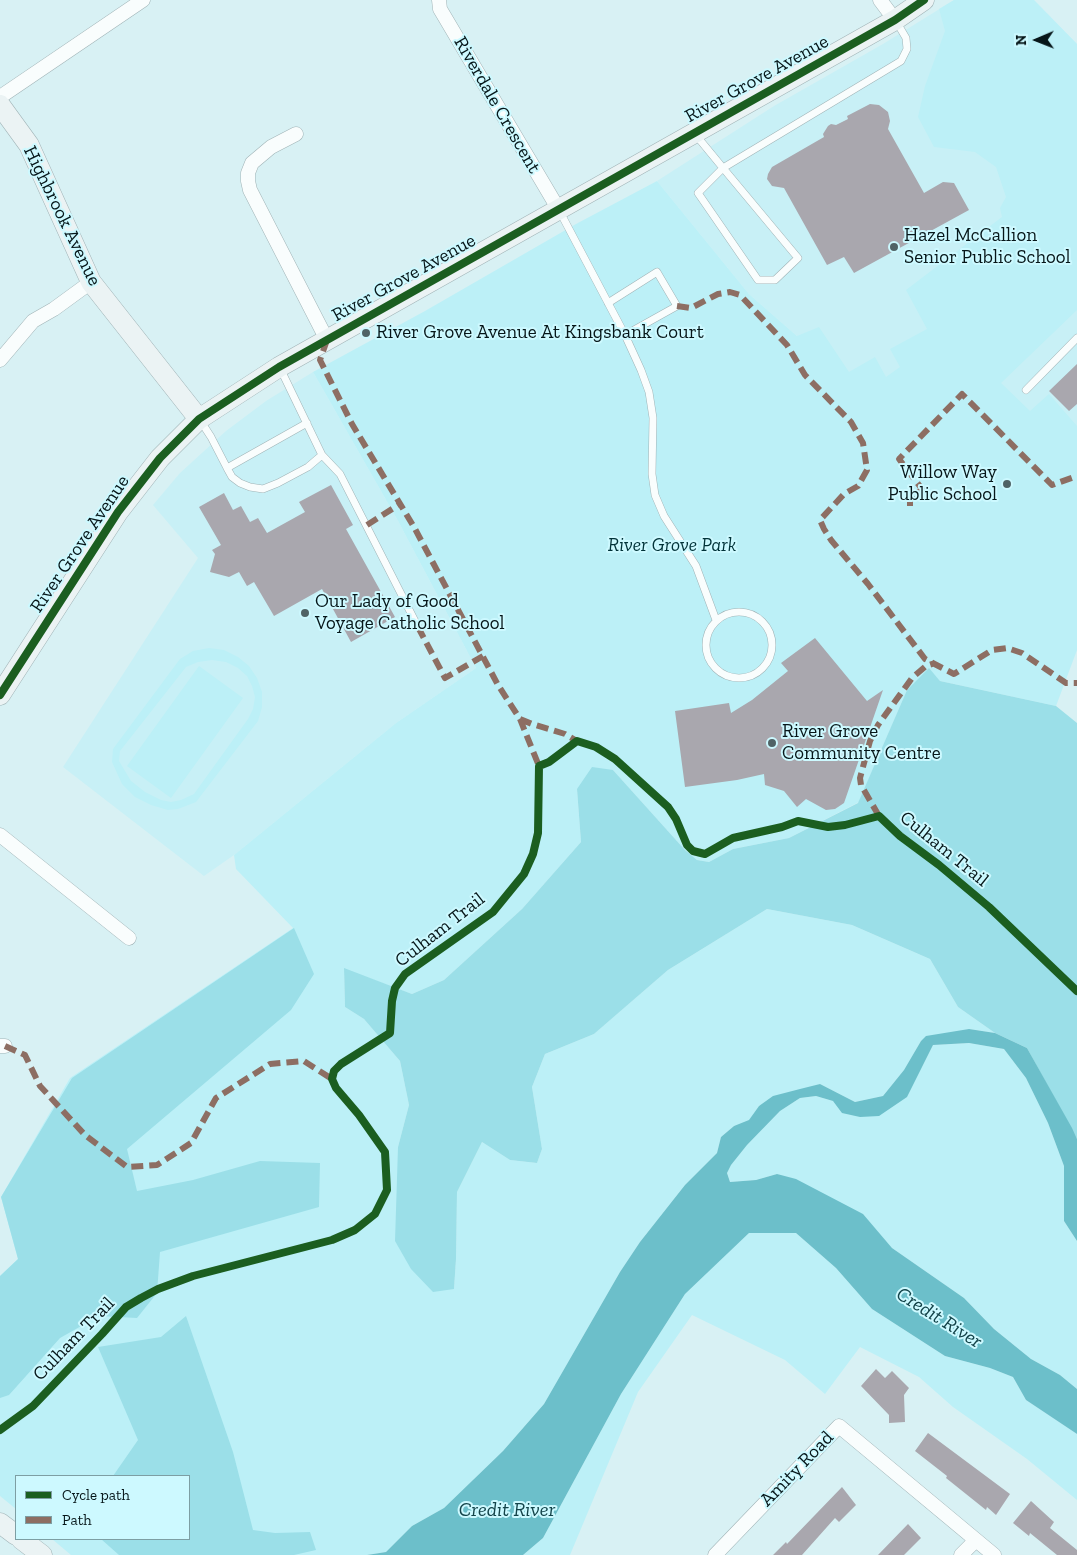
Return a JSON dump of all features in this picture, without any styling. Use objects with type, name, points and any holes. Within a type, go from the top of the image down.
[{"type":"street","name":"Riverdale Crescent","points":[[439,0],[440,9],[559,210]]},
{"type":"street","points":[[880,0],[895,20]]},
{"type":"street","name":"River Grove Avenue","points":[[0,695],[118,512],[160,458],[200,419],[279,367],[895,20],[924,0]]},
{"type":"street","points":[[0,97],[137,2]]},
{"type":"street","name":"Highbrook Avenue","points":[[0,105],[29,145],[90,282],[200,419]]},
{"type":"street","points":[[296,134],[270,147],[252,163],[248,173],[248,181],[250,190],[326,340]]},
{"type":"street","points":[[0,360],[33,321],[54,309],[90,282]]},
{"type":"street","points":[[0,835],[129,938]]},
{"type":"street","name":"Amity Road","points":[[715,1555],[839,1426],[976,1540]]},
{"type":"street","points":[[22,1540],[42,1555]]},
{"type":"street","points":[[961,1555],[976,1540],[994,1555]]},
{"type":"lane","points":[[694,133],[723,168],[798,258],[775,280],[758,280],[698,193],[723,168],[901,61],[907,49],[906,38],[895,20]]},
{"type":"lane","points":[[559,210],[625,335],[649,392],[653,418],[652,474],[655,495],[664,516],[696,566],[716,620]]},
{"type":"lane","points":[[608,303],[657,272],[677,306],[625,335]]},
{"type":"lane","points":[[1026,390],[1077,338]]},
{"type":"lane","points":[[279,367],[322,455],[340,474],[418,627]]},
{"type":"lane","points":[[200,419],[232,477],[250,487],[263,489],[278,483],[308,466],[322,455]]},
{"type":"lane","points":[[227,468],[306,423]]},
{"type":"lane","points":[[742,612],[754,616],[763,622],[772,643],[769,659],[759,672],[744,678],[731,678],[722,674],[709,660],[707,635],[716,620],[724,615],[742,612]]},
{"type":"shaded area","name":"Hazel McCallion Senior Public School","points":[[954,0],[1034,0],[1077,44],[1077,650],[797,336],[749,294],[657,181],[774,106],[883,44]]},
{"type":"shaded area","name":"Our Lady of Good Voyage Catholic School","points":[[313,372],[398,521],[476,668],[396,723],[234,855],[204,876],[63,767],[198,558],[153,505],[180,473],[226,431],[266,401]]},
{"type":"shaded area","points":[[929,668],[940,681],[1056,706],[1077,723],[1077,1139],[1027,1048],[995,1033],[958,1007],[930,959],[852,925],[767,909],[668,970],[594,1034],[545,1054],[532,1087],[542,1149],[537,1163],[510,1160],[482,1142],[457,1192],[454,1289],[433,1292],[411,1269],[395,1241],[398,1147],[409,1105],[400,1061],[364,1019],[345,1007],[344,968],[412,994],[444,980],[522,909],[581,842],[577,789],[592,767],[613,770],[685,850],[697,860],[709,862],[733,849],[789,838],[858,803],[907,690]]},
{"type":"shaded area","points":[[294,928],[314,974],[291,1010],[127,1149],[137,1191],[193,1180],[260,1161],[320,1163],[319,1207],[160,1252],[157,1293],[137,1318],[99,1316],[60,1338],[9,1395],[0,1398],[0,1276],[18,1259],[1,1197],[72,1078]]},
{"type":"shaded area","points":[[186,1316],[233,1452],[253,1530],[275,1533],[310,1532],[316,1550],[294,1555],[119,1555],[102,1540],[190,1540],[190,1475],[114,1475],[138,1440],[98,1347],[161,1337]]},
{"type":"green space","name":"River Grove Park","points":[[954,0],[1034,0],[1077,44],[1077,310],[1001,383],[1030,411],[1049,394],[1077,426],[1077,650],[1056,706],[940,681],[929,669],[907,690],[859,802],[789,838],[733,849],[709,862],[697,860],[685,850],[613,770],[577,789],[581,842],[522,909],[444,980],[412,994],[344,969],[345,1007],[364,1019],[400,1061],[409,1105],[398,1147],[454,1289],[457,1192],[482,1142],[510,1160],[537,1163],[542,1149],[532,1087],[545,1054],[594,1034],[668,970],[767,909],[852,925],[930,959],[958,1007],[995,1033],[969,1029],[921,1041],[904,1070],[883,1096],[855,1102],[820,1084],[759,1106],[749,1121],[734,1126],[721,1137],[717,1153],[685,1185],[640,1242],[620,1272],[544,1404],[503,1451],[444,1508],[412,1526],[386,1552],[367,1555],[71,1555],[53,1540],[190,1540],[190,1475],[15,1475],[15,1508],[0,1496],[0,1276],[18,1259],[1,1197],[70,1078],[293,928],[236,869],[234,855],[396,723],[476,668],[398,521],[313,372],[425,311],[576,224],[657,181],[749,294],[797,336],[819,327],[849,372],[875,357],[886,377],[900,367],[890,349],[927,329],[906,290],[1002,217],[1000,208],[1006,197],[996,167],[975,152],[934,147],[918,117],[925,86],[945,31],[939,9]]},
{"type":"green space","points":[[209,648],[224,650],[238,657],[249,666],[257,678],[262,692],[262,707],[258,721],[196,802],[178,809],[168,810],[151,805],[135,797],[122,784],[112,762],[113,749],[180,659],[193,651]],"holes":[[[212,660],[226,662],[238,668],[247,676],[252,686],[255,697],[253,709],[248,719],[194,794],[171,802],[161,800],[145,792],[131,781],[119,761],[120,751],[186,667],[198,662]]]},
{"type":"green space","points":[[199,666],[243,698],[171,798],[127,766]]},
{"type":"green space","points":[[969,1043],[1004,1049],[1026,1078],[1048,1123],[1064,1166],[1064,1221],[1077,1241],[1077,1389],[1060,1375],[1031,1359],[994,1329],[964,1298],[892,1248],[862,1214],[777,1174],[756,1180],[730,1182],[727,1173],[747,1145],[780,1111],[800,1098],[816,1096],[833,1101],[860,1117],[922,1067],[933,1045]]},
{"type":"green space","points":[[749,1233],[796,1233],[836,1268],[872,1309],[945,1356],[990,1368],[1013,1377],[1026,1400],[1077,1434],[1077,1500],[1027,1459],[953,1407],[919,1377],[860,1347],[825,1394],[785,1360],[692,1315],[638,1392],[570,1555],[523,1555],[543,1538],[621,1394],[685,1294]]},
{"type":"water","name":"Credit River","points":[[969,1029],[995,1033],[1027,1048],[1072,1128],[1077,1139],[1077,1241],[1064,1221],[1064,1166],[1048,1123],[1026,1078],[1004,1049],[969,1043],[933,1045],[907,1097],[879,1116],[860,1117],[842,1113],[833,1101],[816,1096],[800,1098],[780,1111],[747,1145],[727,1173],[730,1182],[756,1180],[777,1174],[796,1179],[863,1214],[892,1248],[964,1298],[994,1329],[1031,1359],[1060,1375],[1077,1389],[1077,1434],[1026,1400],[1013,1377],[990,1368],[945,1356],[872,1309],[836,1268],[796,1233],[749,1233],[685,1294],[621,1394],[543,1538],[523,1555],[367,1555],[386,1552],[412,1526],[444,1508],[503,1451],[544,1404],[620,1272],[640,1242],[685,1185],[717,1153],[721,1137],[734,1126],[749,1120],[759,1106],[773,1096],[800,1089],[820,1084],[855,1102],[883,1096],[904,1070],[926,1036]]},
{"type":"building","points":[[870,104],[879,105],[888,112],[890,121],[888,129],[924,193],[943,182],[954,183],[969,210],[854,273],[844,257],[827,265],[784,188],[772,186],[767,179],[772,167],[824,137],[823,134],[828,126],[831,124],[836,125],[848,119],[847,116]]},
{"type":"building","points":[[1077,364],[1077,404],[1069,411],[1049,391]]},
{"type":"building","points":[[331,485],[353,525],[346,529],[395,617],[351,642],[322,589],[274,616],[254,582],[247,586],[239,572],[229,577],[210,572],[215,554],[212,550],[221,545],[199,507],[224,493],[233,510],[241,506],[250,522],[258,518],[267,533],[305,512],[299,502]]},
{"type":"building","name":"River Grove Community Centre","points":[[815,638],[867,701],[883,690],[844,803],[835,809],[826,810],[806,799],[797,807],[784,791],[765,785],[764,774],[737,780],[685,787],[675,711],[729,703],[731,713],[752,700],[788,671],[781,663]]},
{"type":"building","points":[[876,1369],[885,1378],[892,1371],[909,1388],[904,1395],[905,1422],[889,1423],[889,1415],[861,1386]]},
{"type":"building","points":[[928,1433],[1010,1494],[996,1515],[987,1507],[986,1510],[915,1451]]},
{"type":"building","points":[[842,1487],[856,1505],[839,1522],[835,1518],[802,1555],[773,1555],[786,1542],[787,1544]]},
{"type":"building","points":[[1031,1501],[1054,1522],[1050,1528],[1077,1550],[1077,1555],[1057,1555],[1030,1533],[1029,1536],[1013,1523]]},
{"type":"building","points":[[908,1524],[921,1538],[904,1555],[878,1555]]},
{"type":"marked path","points":[[677,306],[691,308],[718,294],[730,292],[740,295],[787,345],[805,375],[851,422],[863,443],[867,470],[858,486],[844,494],[820,520],[831,540],[868,584],[925,659],[954,674],[992,650],[1007,648],[1022,653],[1066,683],[1077,683]]},
{"type":"marked path","points":[[327,340],[320,360],[352,424],[414,527],[498,685],[520,719],[539,766]]},
{"type":"marked path","points":[[910,506],[910,499],[922,489],[899,459],[962,394],[1052,485],[1077,476]]},
{"type":"marked path","points":[[367,525],[400,504]]},
{"type":"marked path","points":[[418,627],[445,678],[483,656]]},
{"type":"marked path","points":[[879,816],[861,785],[860,778],[870,741],[878,725],[912,678],[926,666],[935,663]]},
{"type":"marked path","points":[[520,719],[565,734],[577,741]]},
{"type":"marked path","points":[[5,1046],[25,1055],[40,1086],[85,1135],[127,1167],[157,1165],[191,1143],[216,1098],[270,1064],[304,1061],[332,1079]]},
{"type":"cycle path","points":[[0,695],[118,512],[160,458],[199,419],[279,367],[895,20],[924,0]]},
{"type":"cycle path","name":"Culham Trail","points":[[0,1430],[33,1406],[126,1307],[141,1298],[158,1289],[193,1276],[332,1240],[355,1230],[375,1214],[387,1190],[385,1152],[359,1115],[336,1088],[332,1079],[334,1071],[341,1064],[390,1033],[392,1001],[395,988],[405,974],[493,912],[524,874],[533,854],[538,833],[539,766],[549,762],[577,741],[596,747],[615,759],[668,807],[676,819],[687,845],[693,851],[705,854],[733,838],[782,827],[798,821],[828,827],[845,825],[879,816],[900,836],[939,865],[989,907],[1077,991]]},
{"type":"place","name":"Hazel McCallion Senior Public School","points":[[894,247]]},
{"type":"place","name":"River Grove Avenue At Kingsbank Court","points":[[366,333]]},
{"type":"place","name":"Willow Way Public School","points":[[1007,484]]},
{"type":"place","name":"Our Lady of Good Voyage Catholic School","points":[[305,613]]},
{"type":"place","name":"River Grove Community Centre","points":[[772,743]]}]
